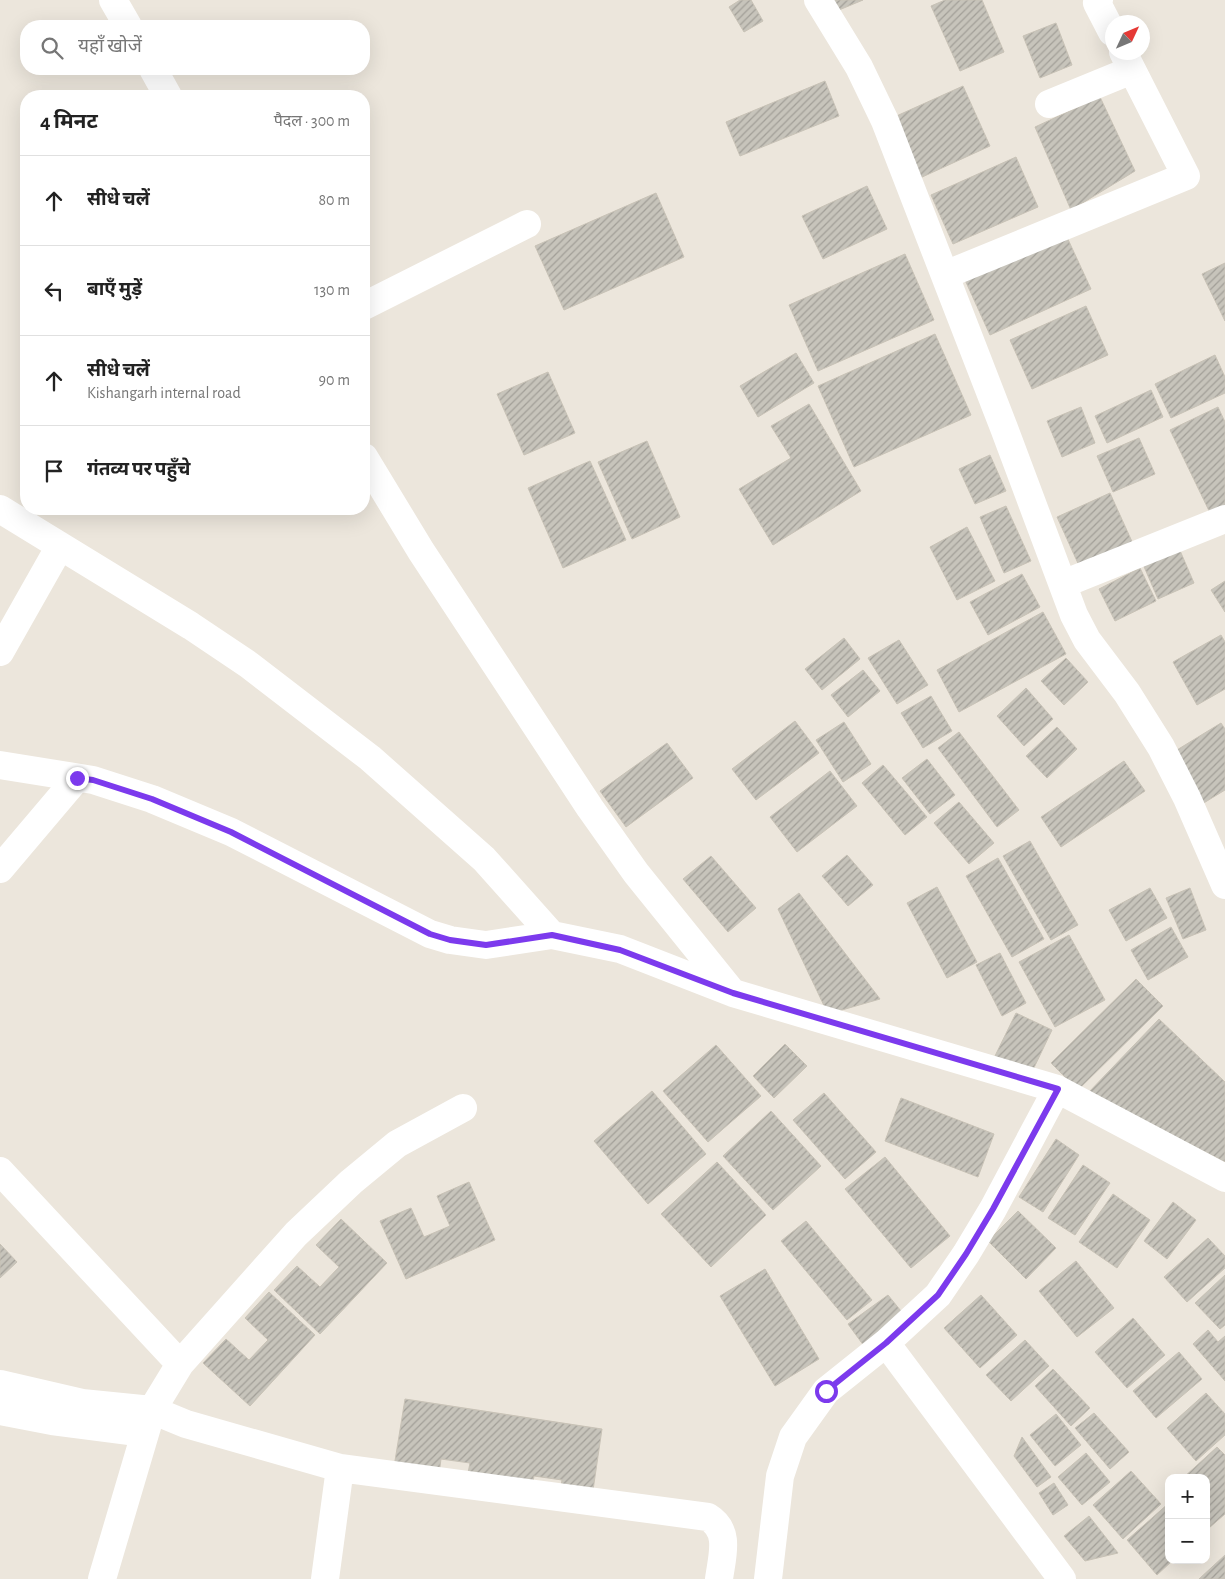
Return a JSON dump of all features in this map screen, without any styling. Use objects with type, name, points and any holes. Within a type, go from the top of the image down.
[{"type":"street","points":[[113,0],[125,20]]},
{"type":"street","points":[[818,0],[859,67],[885,121],[1004,428],[1074,616],[1087,640],[1126,693],[1161,747],[1187,798],[1225,884]]},
{"type":"street","points":[[1099,0],[1098,3],[1105,18]]},
{"type":"street","points":[[944,275],[1186,176],[1127,61],[1049,104]]},
{"type":"street","points":[[156,75],[165,90]]},
{"type":"street","points":[[370,303],[528,224]]},
{"type":"street","points":[[370,467],[421,551],[590,808],[636,873],[733,993]]},
{"type":"street","points":[[0,509],[191,626],[240,659],[370,758],[484,859],[552,935]]},
{"type":"street","points":[[1063,584],[1225,519]]},
{"type":"street","points":[[0,652],[60,546]]},
{"type":"street","points":[[0,765],[93,780],[152,799],[223,828],[430,934],[450,940],[486,945],[552,935],[620,950],[733,993],[1058,1089],[1225,1178]]},
{"type":"street","points":[[0,869],[77,778]]},
{"type":"street","points":[[768,1579],[780,1476],[793,1437],[826,1391],[886,1343],[938,1295],[993,1209],[1058,1089]]},
{"type":"street","points":[[102,1579],[148,1421],[180,1364],[296,1234],[351,1182],[397,1144],[463,1108]]},
{"type":"street","points":[[0,1171],[180,1364]]},
{"type":"street","points":[[886,1343],[1062,1579]]},
{"type":"street","points":[[0,1384],[148,1421]]},
{"type":"street","points":[[0,1411],[52,1421],[148,1421],[186,1424],[340,1468],[708,1517],[717,1522],[722,1534],[723,1548],[718,1579]]},
{"type":"street","points":[[325,1579],[340,1468]]},
{"type":"building","points":[[740,0],[751,0],[763,21],[744,32],[729,7]]},
{"type":"building","points":[[833,0],[863,0],[839,10]]},
{"type":"building","points":[[945,0],[982,0],[1004,52],[960,71],[931,6]]},
{"type":"building","points":[[1056,23],[1072,65],[1040,78],[1023,36]]},
{"type":"building","points":[[825,81],[839,116],[740,156],[726,122]]},
{"type":"building","points":[[963,86],[990,146],[920,178],[892,118]]},
{"type":"building","points":[[1100,97],[1135,171],[1071,210],[1035,127]]},
{"type":"building","points":[[1016,157],[1038,207],[953,244],[931,195]]},
{"type":"building","points":[[867,186],[887,229],[823,259],[802,216]]},
{"type":"building","points":[[656,193],[684,257],[564,310],[535,246]]},
{"type":"building","points":[[1066,235],[1091,289],[990,335],[965,280]]},
{"type":"building","points":[[905,254],[934,320],[818,371],[789,305]]},
{"type":"building","points":[[1225,263],[1225,321],[1202,274]]},
{"type":"building","points":[[1086,306],[1108,355],[1032,389],[1010,340]]},
{"type":"building","points":[[935,334],[971,415],[854,467],[818,386]]},
{"type":"building","points":[[796,353],[814,383],[758,417],[740,386]]},
{"type":"building","points":[[1215,355],[1225,377],[1225,393],[1171,418],[1155,384]]},
{"type":"building","points":[[548,372],[575,433],[524,455],[497,394]]},
{"type":"building","points":[[1151,390],[1163,417],[1107,443],[1095,416]]},
{"type":"building","points":[[809,404],[861,491],[773,545],[739,489],[791,458],[771,426]]},
{"type":"building","points":[[1081,407],[1095,443],[1062,457],[1047,421]]},
{"type":"building","points":[[1218,407],[1225,422],[1225,514],[1213,519],[1170,430]]},
{"type":"building","points":[[1139,438],[1155,474],[1113,492],[1097,456]]},
{"type":"building","points":[[647,441],[680,517],[632,539],[598,462]]},
{"type":"building","points":[[990,455],[1006,491],[975,504],[959,469]]},
{"type":"building","points":[[590,461],[626,540],[563,568],[528,488]]},
{"type":"building","points":[[1110,493],[1134,546],[1081,570],[1057,517]]},
{"type":"building","points":[[1006,506],[1031,561],[1004,573],[980,517]]},
{"type":"building","points":[[967,527],[995,581],[957,600],[930,547]]},
{"type":"building","points":[[1178,546],[1194,583],[1158,599],[1142,562]]},
{"type":"building","points":[[1140,568],[1156,601],[1115,621],[1099,589]]},
{"type":"building","points":[[1022,574],[1040,607],[988,635],[970,602]]},
{"type":"building","points":[[1225,581],[1225,612],[1211,590]]},
{"type":"building","points":[[1043,612],[1066,654],[959,712],[937,670]]},
{"type":"building","points":[[1221,635],[1225,642],[1225,689],[1197,705],[1173,662]]},
{"type":"building","points":[[844,638],[860,659],[822,690],[805,669]]},
{"type":"building","points":[[899,640],[928,685],[897,704],[868,658]]},
{"type":"building","points":[[1066,658],[1088,682],[1064,705],[1041,681]]},
{"type":"building","points":[[863,670],[880,691],[848,717],[831,695]]},
{"type":"building","points":[[1026,688],[1053,719],[1024,746],[997,716]]},
{"type":"building","points":[[931,696],[952,731],[923,748],[901,713]]},
{"type":"building","points":[[795,721],[819,753],[756,800],[732,769]]},
{"type":"building","points":[[844,722],[871,764],[843,782],[816,740]]},
{"type":"building","points":[[1221,723],[1225,729],[1225,790],[1202,804],[1172,753]]},
{"type":"building","points":[[1057,727],[1077,749],[1047,778],[1026,756]]},
{"type":"building","points":[[959,732],[1019,810],[997,827],[938,748]]},
{"type":"building","points":[[667,743],[693,778],[626,827],[600,791]]},
{"type":"building","points":[[927,759],[955,795],[930,814],[902,778]]},
{"type":"building","points":[[1124,761],[1145,791],[1061,847],[1041,817]]},
{"type":"building","points":[[883,765],[927,817],[905,835],[862,783]]},
{"type":"building","points":[[830,771],[857,806],[797,852],[770,817]]},
{"type":"building","points":[[959,802],[994,843],[969,864],[934,823]]},
{"type":"building","points":[[1030,841],[1078,925],[1051,940],[1003,856]]},
{"type":"building","points":[[847,855],[873,885],[848,906],[822,876]]},
{"type":"building","points":[[711,856],[756,908],[728,932],[683,879]]},
{"type":"building","points":[[998,858],[1044,939],[1012,957],[966,876]]},
{"type":"building","points":[[937,887],[977,962],[947,978],[907,903]]},
{"type":"building","points":[[1150,888],[1167,918],[1126,941],[1109,910]]},
{"type":"building","points":[[1190,888],[1206,930],[1183,939],[1166,898]]},
{"type":"building","points":[[799,893],[880,999],[828,1014],[778,909]]},
{"type":"building","points":[[1171,927],[1188,957],[1148,980],[1131,950]]},
{"type":"building","points":[[1069,935],[1105,1000],[1055,1027],[1019,962]]},
{"type":"building","points":[[1000,953],[1026,1003],[1002,1016],[976,965]]},
{"type":"building","points":[[1136,979],[1163,1006],[1078,1090],[1051,1063]]},
{"type":"building","points":[[1016,1013],[1052,1030],[1030,1076],[994,1058]]},
{"type":"building","points":[[1159,1019],[1225,1082],[1225,1162],[1088,1093]]},
{"type":"building","points":[[785,1044],[807,1066],[774,1098],[753,1076]]},
{"type":"building","points":[[716,1045],[761,1096],[708,1142],[663,1091]]},
{"type":"building","points":[[652,1091],[706,1154],[648,1204],[594,1141]]},
{"type":"building","points":[[824,1093],[876,1152],[845,1179],[793,1120]]},
{"type":"building","points":[[901,1098],[994,1134],[978,1177],[885,1141]]},
{"type":"building","points":[[771,1111],[821,1166],[773,1210],[723,1156]]},
{"type":"building","points":[[1056,1139],[1079,1155],[1043,1212],[1019,1197]]},
{"type":"building","points":[[885,1157],[950,1236],[911,1268],[845,1189]]},
{"type":"building","points":[[717,1162],[766,1215],[711,1267],[661,1214]]},
{"type":"building","points":[[1083,1165],[1110,1183],[1075,1235],[1048,1218]]},
{"type":"building","points":[[469,1182],[495,1240],[406,1279],[380,1221],[411,1208],[424,1237],[450,1226],[437,1196]]},
{"type":"building","points":[[1113,1194],[1150,1220],[1117,1268],[1079,1242]]},
{"type":"building","points":[[1173,1202],[1196,1220],[1167,1259],[1144,1241]]},
{"type":"building","points":[[1018,1211],[1056,1248],[1026,1279],[988,1241]]},
{"type":"building","points":[[341,1219],[387,1263],[320,1334],[274,1290],[297,1266],[320,1287],[339,1267],[316,1245]]},
{"type":"building","points":[[806,1221],[872,1300],[847,1320],[781,1241]]},
{"type":"building","points":[[1208,1238],[1225,1256],[1225,1268],[1187,1302],[1164,1277]]},
{"type":"building","points":[[0,1244],[17,1262],[0,1278]]},
{"type":"building","points":[[1076,1261],[1114,1308],[1077,1337],[1039,1291]]},
{"type":"building","points":[[765,1269],[819,1359],[775,1386],[720,1296]]},
{"type":"building","points":[[1225,1275],[1225,1325],[1220,1329],[1195,1303]]},
{"type":"building","points":[[269,1292],[315,1335],[250,1406],[203,1363],[226,1339],[249,1360],[268,1340],[245,1318]]},
{"type":"building","points":[[888,1295],[905,1316],[864,1346],[848,1324]]},
{"type":"building","points":[[981,1295],[1017,1335],[980,1368],[944,1328]]},
{"type":"building","points":[[1133,1318],[1165,1355],[1127,1388],[1095,1352]]},
{"type":"building","points":[[1208,1330],[1218,1342],[1225,1336],[1225,1381],[1193,1344]]},
{"type":"building","points":[[1025,1340],[1049,1366],[1011,1401],[986,1375]]},
{"type":"building","points":[[1179,1352],[1202,1379],[1156,1418],[1133,1391]]},
{"type":"building","points":[[1053,1369],[1090,1408],[1071,1426],[1035,1386]]},
{"type":"building","points":[[1206,1393],[1225,1414],[1225,1435],[1196,1461],[1167,1428]]},
{"type":"building","points":[[405,1399],[602,1429],[592,1497],[560,1492],[562,1480],[534,1476],[532,1488],[467,1478],[470,1463],[441,1459],[439,1474],[394,1467]]},
{"type":"building","points":[[1094,1413],[1129,1452],[1110,1469],[1075,1428]]},
{"type":"building","points":[[1056,1414],[1081,1445],[1055,1466],[1030,1435]]},
{"type":"building","points":[[1022,1437],[1051,1477],[1037,1487],[1014,1456]]},
{"type":"building","points":[[1217,1447],[1225,1455],[1225,1514],[1210,1527],[1210,1474],[1187,1474]]},
{"type":"building","points":[[1086,1453],[1110,1482],[1082,1505],[1058,1477]]},
{"type":"building","points":[[1131,1471],[1161,1504],[1123,1539],[1093,1505]]},
{"type":"building","points":[[1054,1483],[1068,1505],[1053,1515],[1039,1493]]},
{"type":"building","points":[[1165,1507],[1165,1564],[1169,1564],[1157,1575],[1127,1540]]},
{"type":"building","points":[[1089,1516],[1118,1553],[1085,1561],[1064,1536]]},
{"type":"building","points":[[1225,1555],[1225,1579],[1199,1579]]},
{"type":"route","points":[[77,778],[93,780],[191,814],[231,832],[430,934],[450,940],[486,945],[552,935],[620,950],[733,993],[1058,1089],[993,1209],[938,1295],[886,1343],[826,1391]]}]
